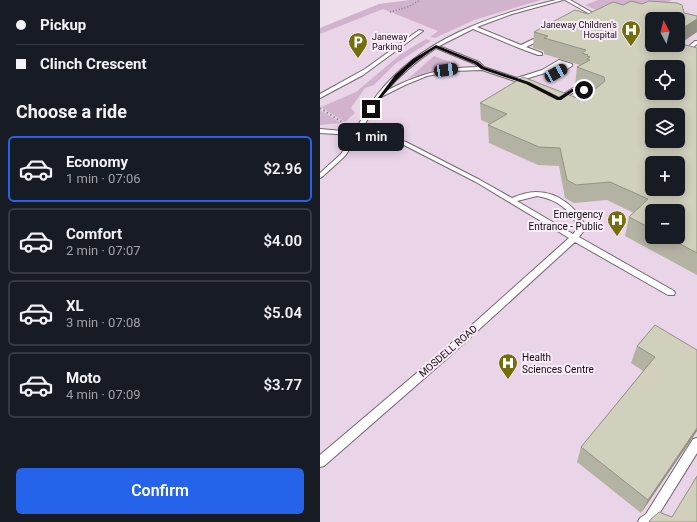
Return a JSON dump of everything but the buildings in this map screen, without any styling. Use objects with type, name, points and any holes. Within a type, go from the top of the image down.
[{"type":"lane","points":[[320,176],[343,155],[379,96],[405,67],[436,46],[472,28],[508,14],[561,0]]},
{"type":"lane","points":[[567,0],[596,15]]},
{"type":"lane","points":[[574,20],[591,13]]},
{"type":"lane","points":[[472,28],[540,54]]},
{"type":"lane","points":[[320,96],[361,74],[400,44],[421,31]]},
{"type":"lane","points":[[521,47],[551,33]]},
{"type":"lane","points":[[682,54],[697,42]]},
{"type":"lane","points":[[436,46],[477,63],[482,68]]},
{"type":"lane","points":[[379,96],[389,93],[407,82],[428,74],[458,69],[482,68],[534,86]]},
{"type":"lane","points":[[515,80],[545,71]]},
{"type":"lane","points":[[553,96],[559,99],[580,107],[590,106],[599,97],[597,94],[584,90],[573,90],[559,99]]},
{"type":"lane","points":[[320,132],[356,133],[384,136],[404,143],[478,181],[510,201],[671,293]]},
{"type":"lane","points":[[510,201],[536,194],[548,196],[575,212],[580,219],[582,228],[574,238]]},
{"type":"lane","name":"MOSDELL ROAD","points":[[320,462],[448,352],[574,238]]},
{"type":"lane","points":[[644,522],[650,518],[697,443]]},
{"type":"path","points":[[390,12],[408,7],[420,0]]},
{"type":"path","points":[[320,108],[344,123]]},
{"type":"shaded area","name":"Health Sciences Centre","points":[[410,0],[697,0],[697,522],[320,522],[320,28],[379,4]]},
{"type":"shaded area","points":[[410,0],[541,0],[474,20],[435,38],[430,37],[438,31],[383,9],[320,34],[320,28],[379,4]]},
{"type":"shaded area","points":[[598,0],[672,0],[650,11],[598,11],[585,5]]},
{"type":"shaded area","points":[[426,39],[431,41],[395,64],[374,85],[365,88],[351,108],[355,113],[345,122],[321,107],[356,92],[401,54]]},
{"type":"shaded area","points":[[434,56],[460,66],[439,69],[409,78]]},
{"type":"shaded area","points":[[320,110],[341,123],[320,125]]},
{"type":"place","name":"Janeway Children's Hospital","points":[[631,47]]},
{"type":"place","name":"Janeway Parking","points":[[358,59]]},
{"type":"place","name":"Emergency Entrance - Public","points":[[617,237]]},
{"type":"place","name":"Health Sciences Centre","points":[[508,380]]},
{"type":"route","points":[[371,109],[379,96],[405,67],[425,52],[436,46],[477,63],[482,68],[528,83],[559,99],[573,90],[584,90]]}]
